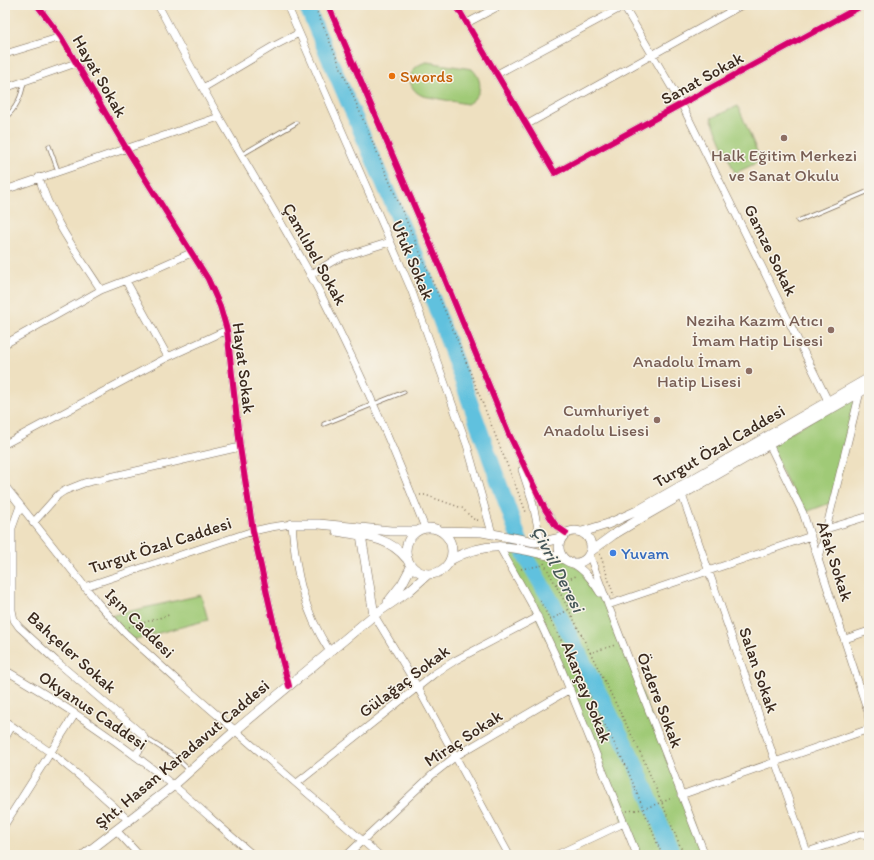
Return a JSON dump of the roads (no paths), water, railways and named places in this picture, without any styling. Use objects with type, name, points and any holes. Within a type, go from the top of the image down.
[{"type":"street","name":"Hayat Sokak","points":[[37,5],[61,36],[126,148],[208,279],[215,293],[228,330],[240,448],[253,531],[289,686]]},
{"type":"street","name":"Çamlıbel Sokak","points":[[158,5],[219,117],[310,275],[334,322],[373,405],[412,495],[421,529]]},
{"type":"street","name":"Ufuk Sokak","points":[[286,5],[410,289],[467,445],[492,533]]},
{"type":"street","points":[[328,5],[426,231],[509,434],[532,500],[538,542]]},
{"type":"street","points":[[456,5],[526,125],[742,5]]},
{"type":"street","points":[[467,23],[501,5]]},
{"type":"street","points":[[496,74],[624,5]]},
{"type":"street","name":"Gamze Sokak","points":[[624,5],[682,105],[830,405]]},
{"type":"street","name":"Sanat Sokak","points":[[526,125],[555,174],[863,5]]},
{"type":"street","points":[[203,88],[272,47],[299,33]]},
{"type":"street","points":[[5,54],[61,36]]},
{"type":"street","points":[[5,88],[76,63]]},
{"type":"street","points":[[5,190],[219,117]]},
{"type":"street","points":[[39,178],[43,192],[64,233],[101,290]]},
{"type":"street","points":[[310,275],[342,257],[390,242]]},
{"type":"street","points":[[5,344],[101,290],[148,272],[191,252]]},
{"type":"street","points":[[126,281],[168,357]]},
{"type":"street","points":[[5,444],[168,357],[228,330]]},
{"type":"street","name":"Turgut Özal Caddesi","points":[[582,532],[608,524],[639,510],[830,405],[869,378]]},
{"type":"street","name":"Turgut Özal Caddesi","points":[[830,405],[869,387]]},
{"type":"street","points":[[818,559],[860,392]]},
{"type":"street","points":[[509,434],[547,514],[564,536]]},
{"type":"street","name":"Turgut Özal Caddesi","points":[[590,553],[600,544],[626,526],[682,495],[767,441]]},
{"type":"street","name":"Afak Sokak","points":[[767,441],[803,513],[845,639],[868,712],[869,721]]},
{"type":"street","points":[[33,523],[58,495],[64,490],[75,486],[240,448]]},
{"type":"street","name":"Işın Caddesi","points":[[5,486],[84,587],[121,629],[178,681],[379,855]]},
{"type":"street","name":"Salan Sokak","points":[[682,495],[808,854]]},
{"type":"street","name":"Bahçeler Sokak","points":[[20,506],[12,528],[12,610],[16,624],[56,661],[144,736]]},
{"type":"street","points":[[826,529],[869,516]]},
{"type":"street","points":[[292,524],[294,557],[300,584],[312,619],[330,652]]},
{"type":"street","name":"Turgut Özal Caddesi","points":[[292,524],[361,536],[389,543],[399,550],[406,558]]},
{"type":"street","name":"Turgut Özal Caddesi","points":[[84,587],[253,531],[271,527],[292,524],[319,524],[391,531],[421,529]]},
{"type":"street","points":[[441,531],[451,544],[452,552],[450,560],[443,570],[436,573],[428,574],[419,572],[411,566],[406,558],[406,545],[410,537],[421,529],[433,528],[441,531],[492,533],[538,542],[564,536],[572,531],[582,532],[587,536],[590,542],[590,553],[583,561],[576,563],[538,553],[499,546],[477,549],[450,560]]},
{"type":"street","points":[[361,536],[374,616],[417,686],[509,855]]},
{"type":"street","points":[[564,536],[559,547],[560,554],[567,561],[579,567],[587,574],[608,605],[811,536]]},
{"type":"street","name":"Akarçay Sokak","points":[[499,546],[549,640],[637,855]]},
{"type":"street","name":"Özdere Sokak","points":[[590,553],[622,643],[705,855]]},
{"type":"street","points":[[374,616],[398,590],[411,566]]},
{"type":"street","points":[[374,616],[409,591],[428,574]]},
{"type":"street","name":"Şht. Hasan Karadavut Caddesi","points":[[84,855],[173,786],[236,730],[374,616]]},
{"type":"street","name":"Gülağaç Sokak","points":[[297,783],[417,686],[456,660],[538,617]]},
{"type":"street","points":[[845,639],[869,631]]},
{"type":"street","name":"Okyanus Caddesi","points":[[5,670],[75,714],[135,756],[173,786],[253,855]]},
{"type":"street","name":"Miraç Sokak","points":[[347,855],[432,775],[456,756],[570,689]]},
{"type":"street","points":[[5,824],[75,714]]},
{"type":"street","points":[[5,721],[50,752],[101,794],[128,820]]},
{"type":"street","points":[[5,738],[12,726]]},
{"type":"street","points":[[681,796],[869,729]]},
{"type":"street","points":[[135,756],[144,742],[144,736]]},
{"type":"street","points":[[556,855],[624,823]]},
{"type":"street","points":[[116,830],[139,855]]},
{"type":"street","points":[[798,855],[808,854],[861,834],[869,835]]},
{"type":"lane","points":[[5,118],[11,113],[20,100],[24,81]]},
{"type":"lane","points":[[241,155],[296,123]]},
{"type":"lane","points":[[49,146],[58,171]]},
{"type":"lane","points":[[798,221],[869,191]]},
{"type":"lane","points":[[324,424],[404,392]]},
{"type":"lane","points":[[144,736],[174,756],[190,771]]},
{"type":"waterway","name":"Çivril Deresi","points":[[306,5],[427,283],[526,558],[556,609],[634,761],[673,855]]},
{"type":"place","name":"Swords","points":[[392,76]]},
{"type":"place","name":"Halk Eğitim Merkezi ve Sanat Okulu","points":[[784,138]]},
{"type":"place","name":"Neziha Kazım Atıcı İmam Hatip Lisesi","points":[[831,330]]},
{"type":"place","name":"Anadolu İmam Hatip Lisesi","points":[[749,371]]},
{"type":"place","name":"Cumhuriyet Anadolu Lisesi","points":[[657,420]]},
{"type":"place","name":"Yuvam","points":[[613,553]]}]
